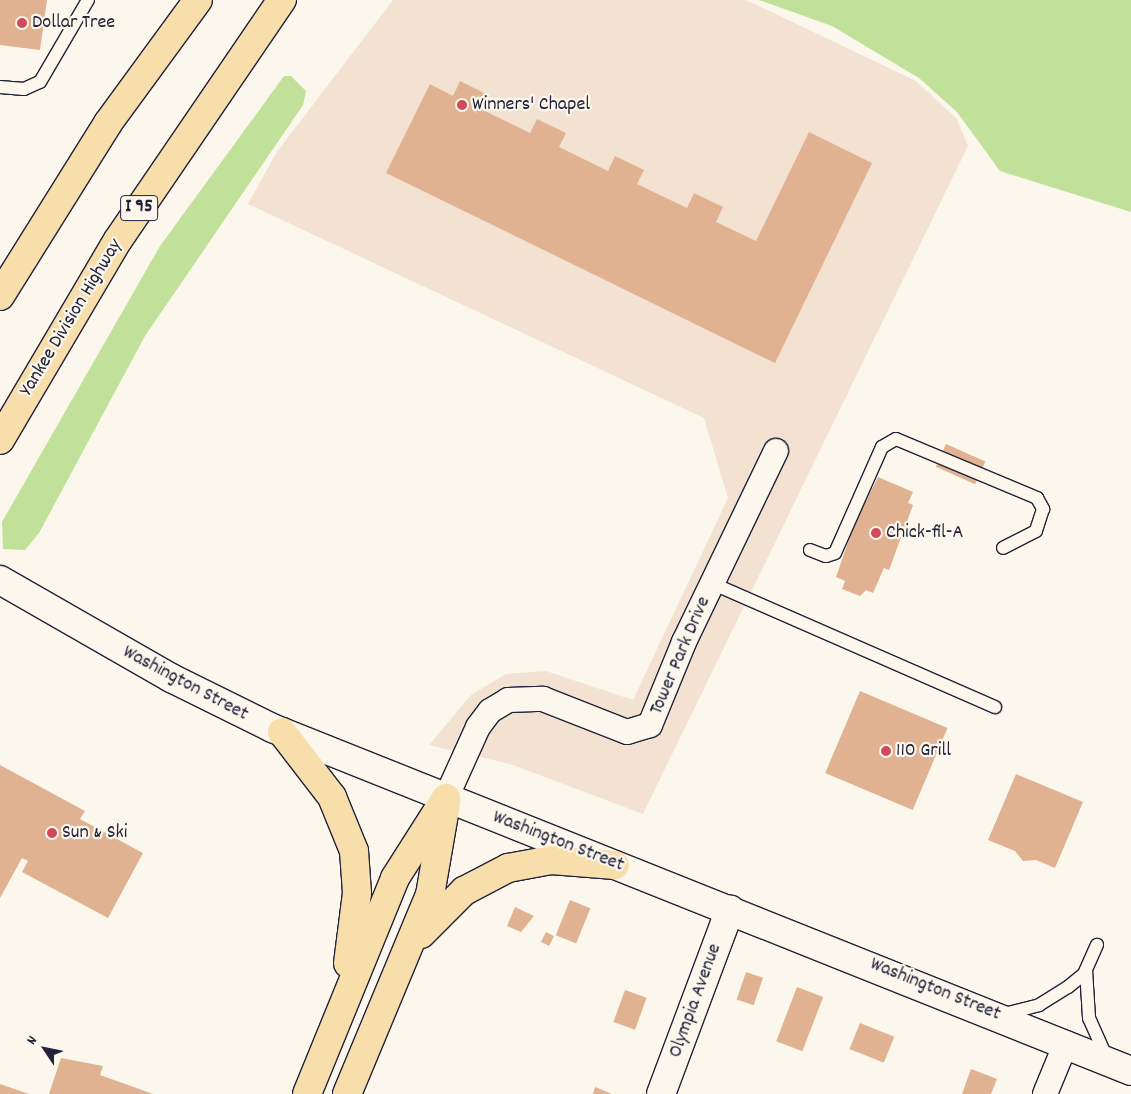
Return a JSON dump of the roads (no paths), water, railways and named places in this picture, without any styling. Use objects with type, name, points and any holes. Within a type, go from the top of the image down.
[{"type":"highway","points":[[0,296],[182,0]]},
{"type":"highway","points":[[108,123],[198,0]]},
{"type":"highway","name":"Yankee Division Highway","points":[[0,440],[37,374],[160,175],[282,0]]},
{"type":"highway","points":[[0,458],[37,374]]},
{"type":"highway","points":[[282,732],[332,797],[354,851],[356,913],[332,1033]]},
{"type":"highway","points":[[347,1094],[406,956],[432,887],[446,798]]},
{"type":"highway","points":[[307,1094],[398,872],[446,798]]},
{"type":"highway","points":[[406,956],[445,908],[496,872],[543,860],[615,865]]},
{"type":"main road","name":"Washington Street","points":[[0,580],[171,678],[282,732],[998,1016],[1121,1067]]},
{"type":"main road","name":"Olympia Avenue","points":[[661,1094],[730,909]]},
{"type":"street","name":"Tower Park Drive","points":[[446,798],[481,722],[508,700],[543,699],[627,732],[650,726],[712,583],[776,451]]},
{"type":"street","points":[[1044,1094],[1066,1044]]},
{"type":"lane","points":[[0,87],[24,89],[40,82],[88,0]]},
{"type":"lane","points":[[810,550],[824,556],[834,553],[880,450],[896,439],[1037,498],[1043,509],[1036,531],[1003,548]]},
{"type":"lane","points":[[712,583],[996,707]]},
{"type":"lane","points":[[1097,945],[1086,970],[1091,1029],[1121,1067]]},
{"type":"lane","points":[[998,1016],[1039,1005],[1086,970]]},
{"type":"place","name":"Dollar Tree","points":[[22,23]]},
{"type":"place","name":"Winners' Chapel","points":[[462,105]]},
{"type":"place","name":"Chick-fil-A","points":[[876,533]]},
{"type":"place","name":"110 Grill","points":[[886,751]]},
{"type":"place","name":"Sun & Ski","points":[[52,833]]}]
